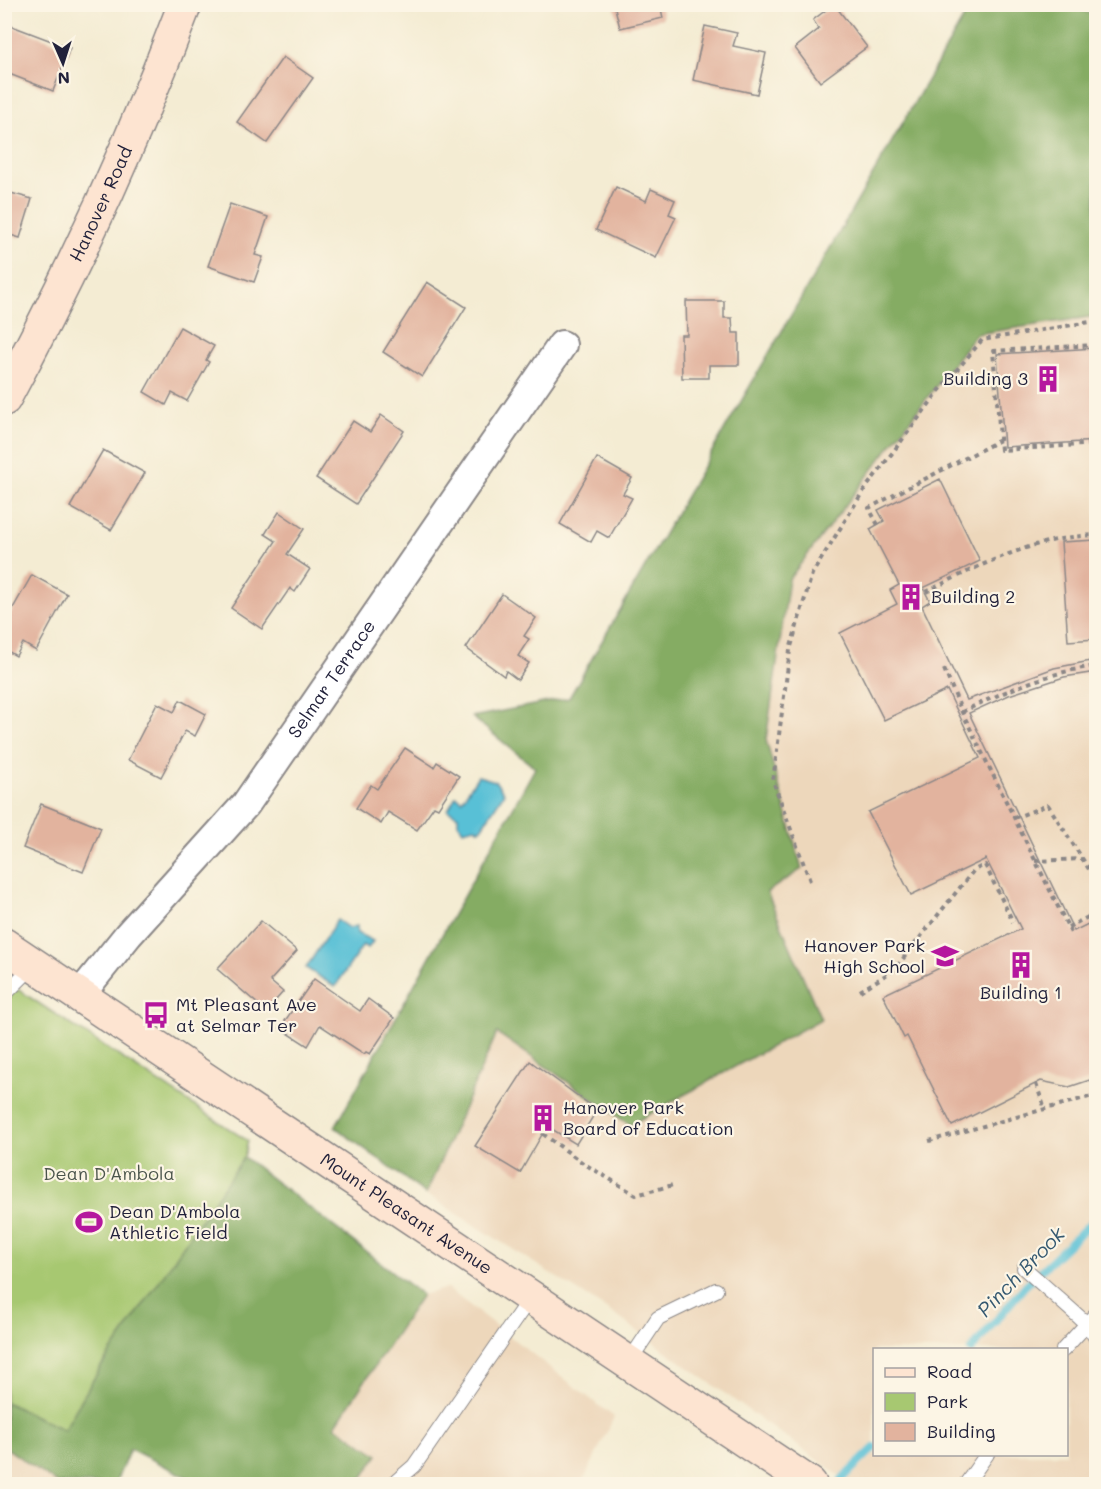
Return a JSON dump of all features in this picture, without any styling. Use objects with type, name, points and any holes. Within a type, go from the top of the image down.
[{"type":"street","name":"Hanover Road","points":[[4,399],[60,296],[99,212],[177,7]]},
{"type":"street","name":"Selmar Terrace","points":[[79,996],[128,935],[246,804],[562,345]]},
{"type":"street","name":"Mount Pleasant Avenue","points":[[4,945],[810,1485]]},
{"type":"lane","points":[[4,995],[34,965]]},
{"type":"lane","points":[[1024,1268],[1047,1288],[1092,1319],[1096,1338]]},
{"type":"lane","points":[[628,1363],[658,1318],[716,1290]]},
{"type":"lane","points":[[393,1485],[414,1466],[530,1298]]},
{"type":"lane","points":[[1066,1348],[1092,1319]]},
{"type":"lane","points":[[966,1485],[986,1456]]},
{"type":"path","points":[[810,881],[772,781],[790,650],[812,574],[862,493],[982,340],[1096,321]]},
{"type":"path","points":[[1096,345],[993,351],[999,404],[1000,450],[1096,444]]},
{"type":"path","points":[[878,525],[869,508],[1000,441]]},
{"type":"path","points":[[926,592],[987,561],[1050,540],[1096,535]]},
{"type":"path","points":[[962,712],[1000,693],[1042,678],[1096,666]]},
{"type":"path","points":[[944,669],[962,712],[1071,933]]},
{"type":"path","points":[[1014,818],[1048,805],[1096,880]]},
{"type":"path","points":[[1035,861],[1083,859]]},
{"type":"path","points":[[860,991],[894,970],[974,870],[985,865],[1013,922]]},
{"type":"path","points":[[1068,927],[1096,913]]},
{"type":"path","points":[[1036,1084],[1045,1109]]},
{"type":"path","points":[[929,1141],[1096,1095]]},
{"type":"path","points":[[543,1134],[583,1163],[636,1195],[673,1185]]},
{"type":"shaded area","name":"Hanover Park High School","points":[[1096,316],[1096,1484],[851,1484],[611,1312],[426,1194],[497,1033],[630,1125],[767,892],[802,869],[766,740],[789,579],[976,334]]},
{"type":"shaded area","points":[[447,1288],[614,1417],[582,1484],[358,1484],[378,1455],[335,1426],[422,1295]]},
{"type":"shaded area","points":[[5,1447],[58,1484],[5,1484]]},
{"type":"green space","points":[[971,5],[1066,5],[1096,15],[1096,316],[976,334],[789,579],[766,740],[802,869],[767,892],[821,1019],[630,1125],[497,1033],[426,1194],[335,1127],[535,768],[472,717],[569,698]]},
{"type":"green space","name":"Dean D'Ambola","points":[[5,981],[248,1141],[244,1157],[64,1430],[5,1402]]},
{"type":"green space","points":[[244,1157],[422,1295],[335,1426],[378,1455],[358,1484],[201,1484],[130,1449],[115,1484],[58,1484],[5,1447],[5,1402],[64,1430],[100,1368]]},
{"type":"water","points":[[478,776],[495,781],[504,793],[480,830],[475,827],[463,830],[458,823],[458,816],[448,810],[456,796],[462,800]]},
{"type":"water","points":[[337,920],[349,928],[357,926],[357,933],[373,941],[368,948],[363,945],[335,987],[306,968]]},
{"type":"building","points":[[614,4],[660,4],[663,18],[620,28]]},
{"type":"building","points":[[834,4],[867,47],[820,82],[795,48],[819,29],[813,20]]},
{"type":"building","points":[[4,23],[70,48],[53,91],[4,72]]},
{"type":"building","points":[[705,26],[737,33],[733,46],[766,53],[757,94],[693,80]]},
{"type":"building","points":[[283,57],[313,78],[267,143],[237,122]]},
{"type":"building","points":[[616,187],[646,201],[651,189],[675,200],[669,214],[676,217],[656,258],[596,230]]},
{"type":"building","points":[[4,191],[32,199],[20,238],[4,233]]},
{"type":"building","points":[[230,204],[268,217],[255,255],[263,257],[254,282],[208,266]]},
{"type":"building","points":[[427,282],[466,307],[422,377],[383,352]]},
{"type":"building","points":[[686,301],[724,301],[724,318],[732,318],[733,333],[739,333],[739,365],[709,365],[709,378],[682,378],[681,335],[687,335]]},
{"type":"building","points":[[180,327],[214,346],[206,360],[209,362],[187,401],[172,393],[166,405],[144,392]]},
{"type":"building","name":"Building 3","points":[[1096,348],[1096,441],[1004,447],[997,354]]},
{"type":"building","points":[[381,415],[404,431],[356,504],[316,478],[353,421],[370,432]]},
{"type":"building","points":[[103,450],[145,473],[111,530],[70,507]]},
{"type":"building","points":[[597,458],[632,478],[623,494],[632,498],[609,538],[597,531],[591,542],[560,524]]},
{"type":"building","name":"Building 1","points":[[940,479],[980,561],[923,588],[930,601],[922,606],[967,700],[1054,668],[1096,660],[1096,672],[1064,677],[1009,695],[969,713],[1074,931],[1096,920],[1096,1078],[1069,1087],[1041,1081],[952,1126],[907,1036],[904,1038],[883,995],[1021,929],[986,859],[911,895],[868,812],[980,758],[947,690],[884,720],[840,633],[897,604],[890,590],[899,585],[870,529],[884,521],[878,510]]},
{"type":"building","points":[[279,512],[304,529],[287,554],[310,569],[295,592],[290,588],[262,629],[231,608],[276,541],[265,534]]},
{"type":"building","points":[[1096,540],[1096,639],[1068,641],[1061,542]]},
{"type":"building","points":[[32,575],[67,594],[36,651],[23,643],[16,656],[4,649],[4,624]]},
{"type":"building","points":[[502,594],[536,618],[524,636],[529,639],[518,656],[529,663],[518,680],[506,671],[504,676],[466,648]]},
{"type":"building","points":[[180,700],[206,714],[195,736],[185,731],[161,777],[128,760],[157,703],[174,712]]},
{"type":"building","points":[[405,748],[434,767],[437,762],[459,776],[438,808],[434,806],[417,830],[388,812],[381,824],[356,808],[371,785],[377,789]]},
{"type":"building","points":[[41,804],[101,828],[83,872],[23,848]]},
{"type":"building","points":[[261,921],[297,951],[270,981],[283,992],[266,1011],[217,969]]},
{"type":"building","points":[[314,979],[360,1011],[368,999],[394,1018],[370,1054],[366,1052],[364,1054],[320,1025],[308,1046],[280,1028]]},
{"type":"building","name":"Hanover Park Board of Education","points":[[530,1061],[597,1110],[576,1144],[547,1126],[520,1173],[475,1146]]},
{"type":"waterway","name":"Pinch Brook","points":[[973,1348],[1025,1286],[1096,1218]]},
{"type":"waterway","name":"Pinch Brook","points":[[842,1479],[873,1449]]},
{"type":"place","name":"Building 3","points":[[1048,379]]},
{"type":"place","name":"Building 2","points":[[911,597]]},
{"type":"place","name":"Hanover Park High School","points":[[945,956]]},
{"type":"place","name":"Building 1","points":[[1021,965]]},
{"type":"place","name":"Mt Pleasant Ave at Selmar Ter","points":[[156,1015]]},
{"type":"place","name":"Hanover Park Board of Education","points":[[543,1118]]},
{"type":"place","name":"Dean D'Ambola Athletic Field","points":[[89,1222]]}]
